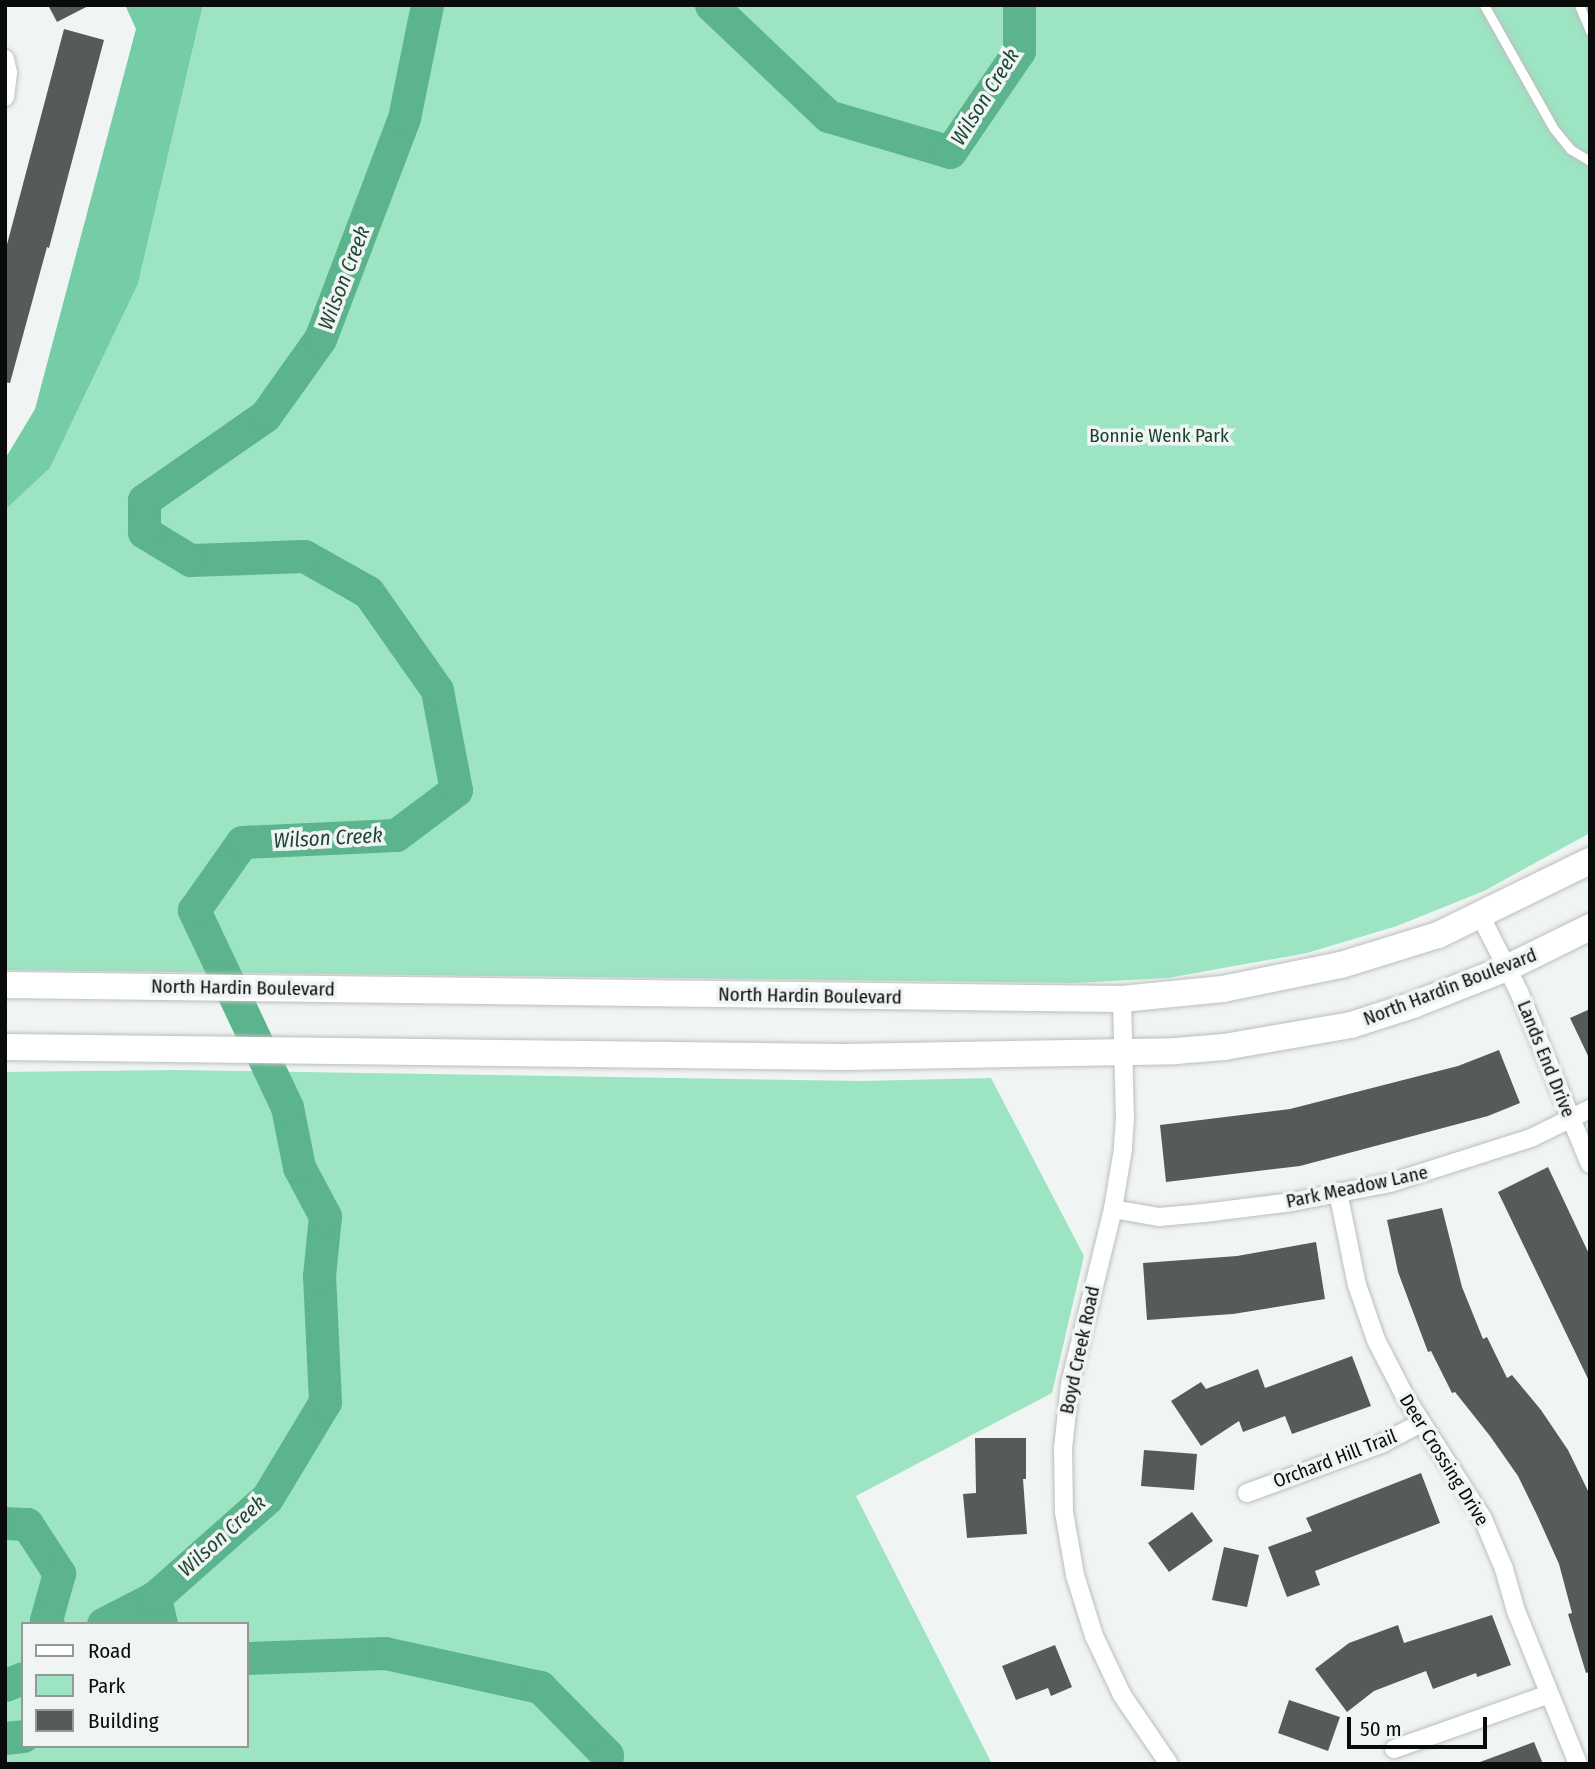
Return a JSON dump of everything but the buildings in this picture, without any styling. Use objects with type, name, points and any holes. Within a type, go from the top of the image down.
[{"type":"main road","name":"North Hardin Boulevard","points":[[5,985],[1122,999],[1223,989],[1340,965],[1438,935],[1481,917],[1590,861]]},
{"type":"main road","name":"North Hardin Boulevard","points":[[5,1047],[844,1057],[1123,1053],[1224,1047],[1351,1025],[1413,1005],[1507,968],[1590,928]]},
{"type":"street","points":[[5,59],[8,73],[5,97]]},
{"type":"street","name":"Lands End Drive","points":[[1481,917],[1507,968],[1590,1164]]},
{"type":"street","name":"Boyd Creek Road","points":[[1122,999],[1125,1118],[1113,1209],[1070,1384],[1063,1448],[1065,1512],[1075,1575],[1094,1636],[1122,1695],[1169,1764]]},
{"type":"street","name":"Park Meadow Lane","points":[[1113,1209],[1159,1217],[1248,1208],[1390,1183],[1531,1138],[1590,1109]]},
{"type":"street","name":"Deer Crossing Drive","points":[[1338,1192],[1366,1313],[1388,1367],[1483,1518],[1578,1764]]},
{"type":"street","name":"Orchard Hill Trail","points":[[1247,1493],[1381,1444],[1421,1423]]},
{"type":"street","points":[[1394,1749],[1549,1694]]},
{"type":"lane","points":[[1484,5],[1554,129],[1570,149],[1590,161]]},
{"type":"lane","points":[[1579,5],[1590,32]]},
{"type":"green space","points":[[125,5],[203,5],[138,284],[50,468],[5,510],[5,459],[35,409],[136,29]]},
{"type":"green space","name":"Bonnie Wenk Park","points":[[203,5],[1590,5],[1590,833],[1484,891],[1397,926],[1307,953],[1168,978],[1074,983],[5,970],[5,510],[50,468],[138,284]]},
{"type":"green space","points":[[174,1070],[862,1081],[991,1078],[1084,1256],[1052,1393],[856,1496],[992,1764],[5,1764],[5,1072]]},
{"type":"waterway","name":"Wilson Creek","points":[[161,1622],[155,1597],[267,1498],[325,1402],[319,1276],[325,1216],[299,1167],[287,1107],[194,910],[242,842],[396,835],[456,790],[437,690],[368,592],[304,556],[190,560],[144,532],[144,500],[265,416],[320,339],[404,118],[427,5]]},
{"type":"waterway","name":"Wilson Creek","points":[[711,5],[828,116],[950,152],[1019,51],[1019,5]]},
{"type":"waterway","points":[[5,1523],[27,1524],[59,1573],[47,1622]]},
{"type":"waterway","points":[[107,1622],[155,1597]]},
{"type":"waterway","name":"Wilson Creek","points":[[248,1658],[385,1653],[540,1687],[607,1755],[606,1764]]},
{"type":"waterway","points":[[5,1685],[21,1679]]},
{"type":"waterway","points":[[5,1738],[21,1736]]}]
